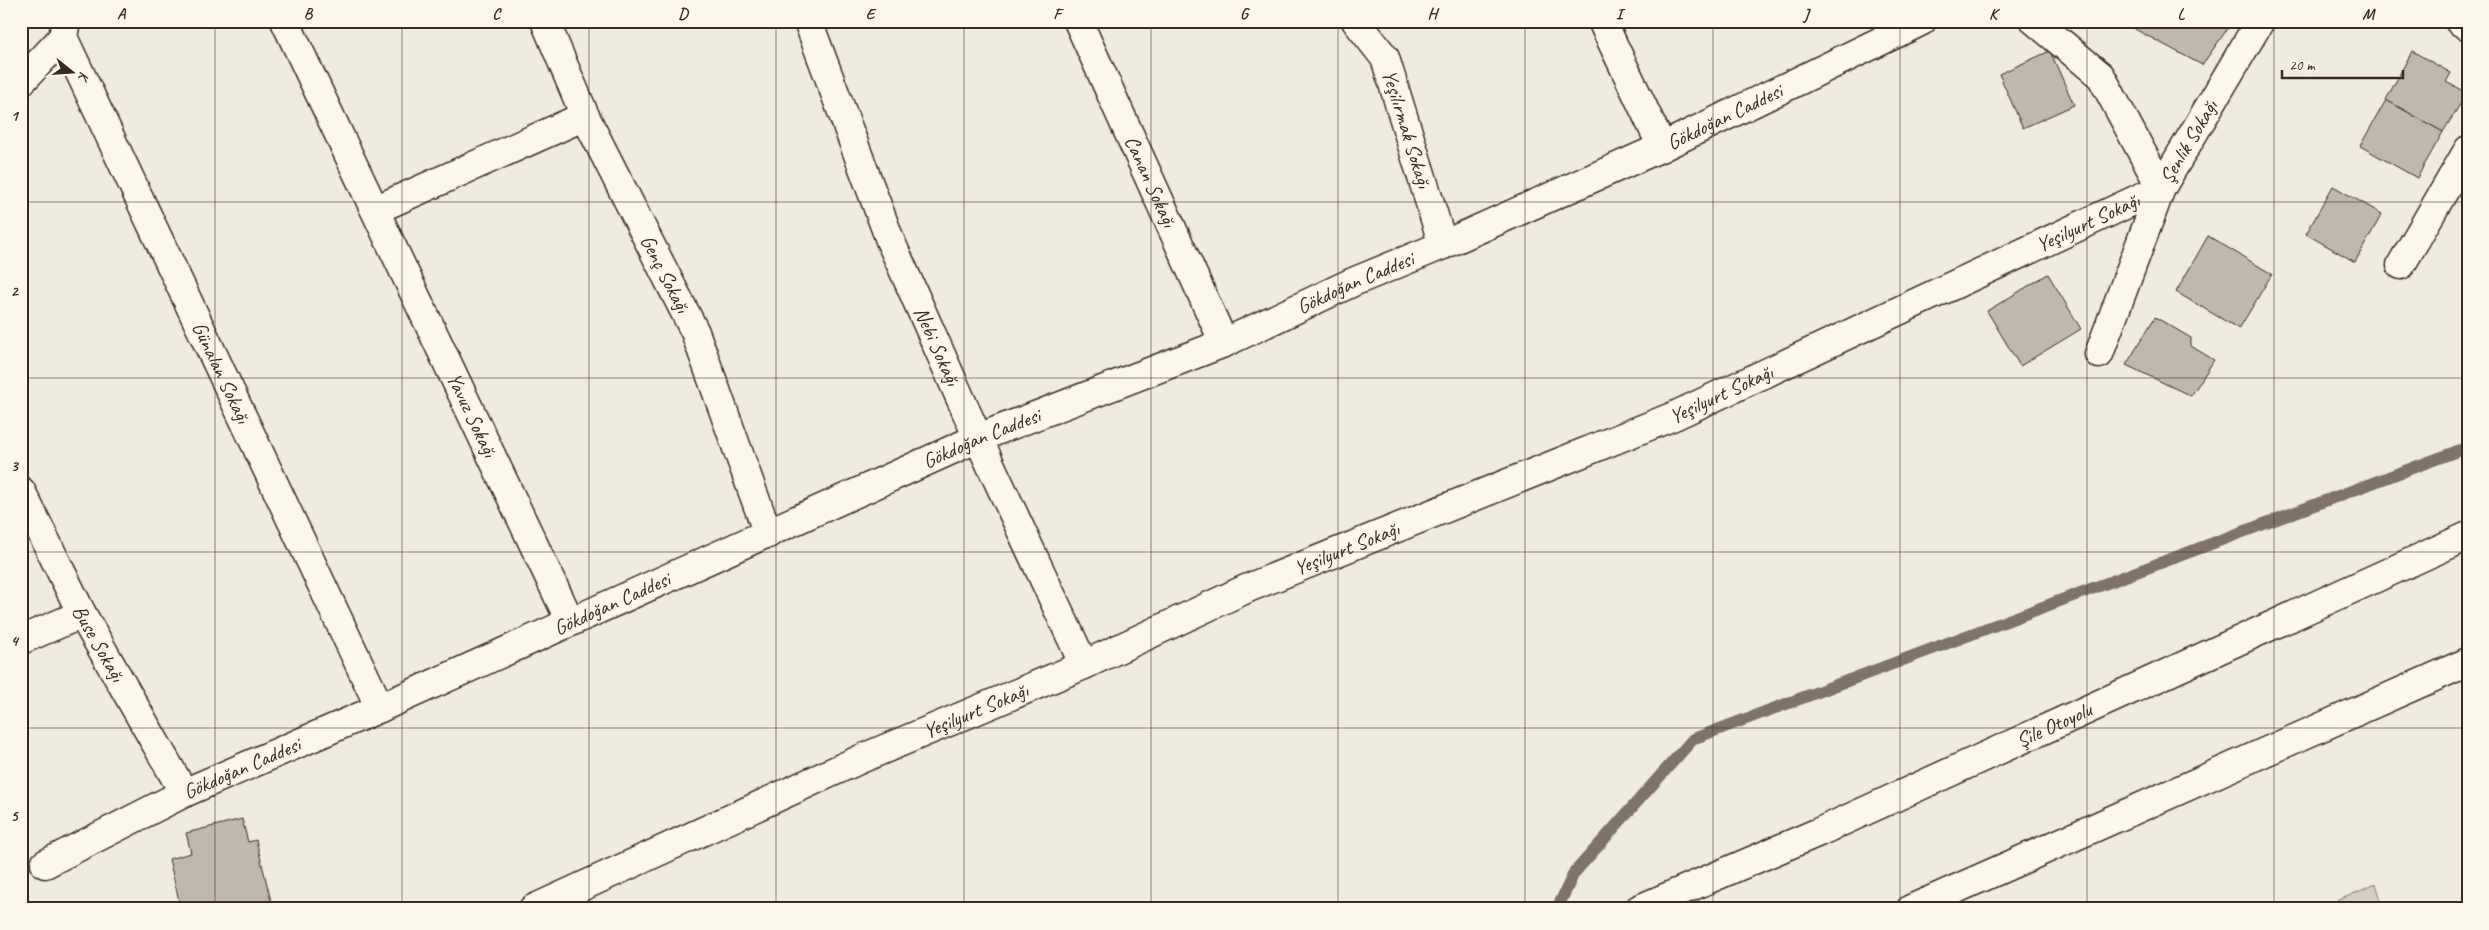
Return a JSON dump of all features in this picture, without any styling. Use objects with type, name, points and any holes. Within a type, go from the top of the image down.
[{"type":"main road","name":"Yavuz Sokağı","points":[[286,21],[570,621]]},
{"type":"main road","name":"Genç Sokağı","points":[[545,21],[585,116],[694,332],[768,534]]},
{"type":"main road","name":"Nebi Sokağı","points":[[808,21],[890,240],[978,438],[1084,665]]},
{"type":"main road","name":"Canan Sokağı","points":[[1078,21],[1224,343]]},
{"type":"main road","name":"Yeşilırmak Sokağı","points":[[1356,21],[1385,58],[1443,245]]},
{"type":"main road","points":[[1602,21],[1662,147]]},
{"type":"main road","name":"Gökdoğan Caddesi","points":[[45,864],[184,793],[380,708],[978,438],[1224,343],[1353,282],[1443,245],[1662,147],[1922,21]]},
{"type":"main road","points":[[2035,21],[2101,76],[2161,188]]},
{"type":"main road","name":"Şenlik Sokağı","points":[[2099,354],[2161,188],[2260,21]]},
{"type":"main road","points":[[2459,21],[2468,26]]},
{"type":"main road","points":[[21,82],[65,29]]},
{"type":"main road","name":"Günalan Sokağı","points":[[65,29],[380,708]]},
{"type":"main road","points":[[375,210],[585,116]]},
{"type":"main road","points":[[2401,265],[2468,150]]},
{"type":"main road","name":"Yeşilyurt Sokağı","points":[[533,909],[863,758],[1084,665],[1248,588],[1674,416],[2161,188]]},
{"type":"main road","name":"Buse Sokağı","points":[[21,491],[82,614],[184,793]]},
{"type":"main road","name":"Şile Otoyolu","points":[[1639,909],[1819,832],[2468,536]]},
{"type":"main road","points":[[21,640],[82,614]]},
{"type":"main road","points":[[1911,909],[2468,662]]},
{"type":"shaded area","points":[[2376,884],[2384,909],[2318,909]]},
{"type":"building","points":[[2134,21],[2233,21],[2202,65],[2131,27]]},
{"type":"building","points":[[2050,51],[2074,105],[2023,128],[1999,74]]},
{"type":"building","points":[[2412,51],[2451,73],[2446,82],[2467,93],[2443,132],[2386,100]]},
{"type":"building","points":[[2386,100],[2443,132],[2417,178],[2360,146]]},
{"type":"building","points":[[2333,186],[2382,214],[2355,262],[2306,234]]},
{"type":"building","points":[[2208,236],[2272,274],[2239,329],[2176,292]]},
{"type":"building","points":[[2048,274],[2081,329],[2020,366],[1987,311]]},
{"type":"building","points":[[2155,317],[2191,338],[2191,346],[2214,360],[2191,396],[2126,365]]},
{"type":"building","points":[[242,819],[248,842],[256,840],[273,909],[204,909],[203,907],[181,909],[169,859],[191,853],[186,833]]},
{"type":"waterway","points":[[1557,909],[1574,873],[1693,739],[2468,447]]}]
